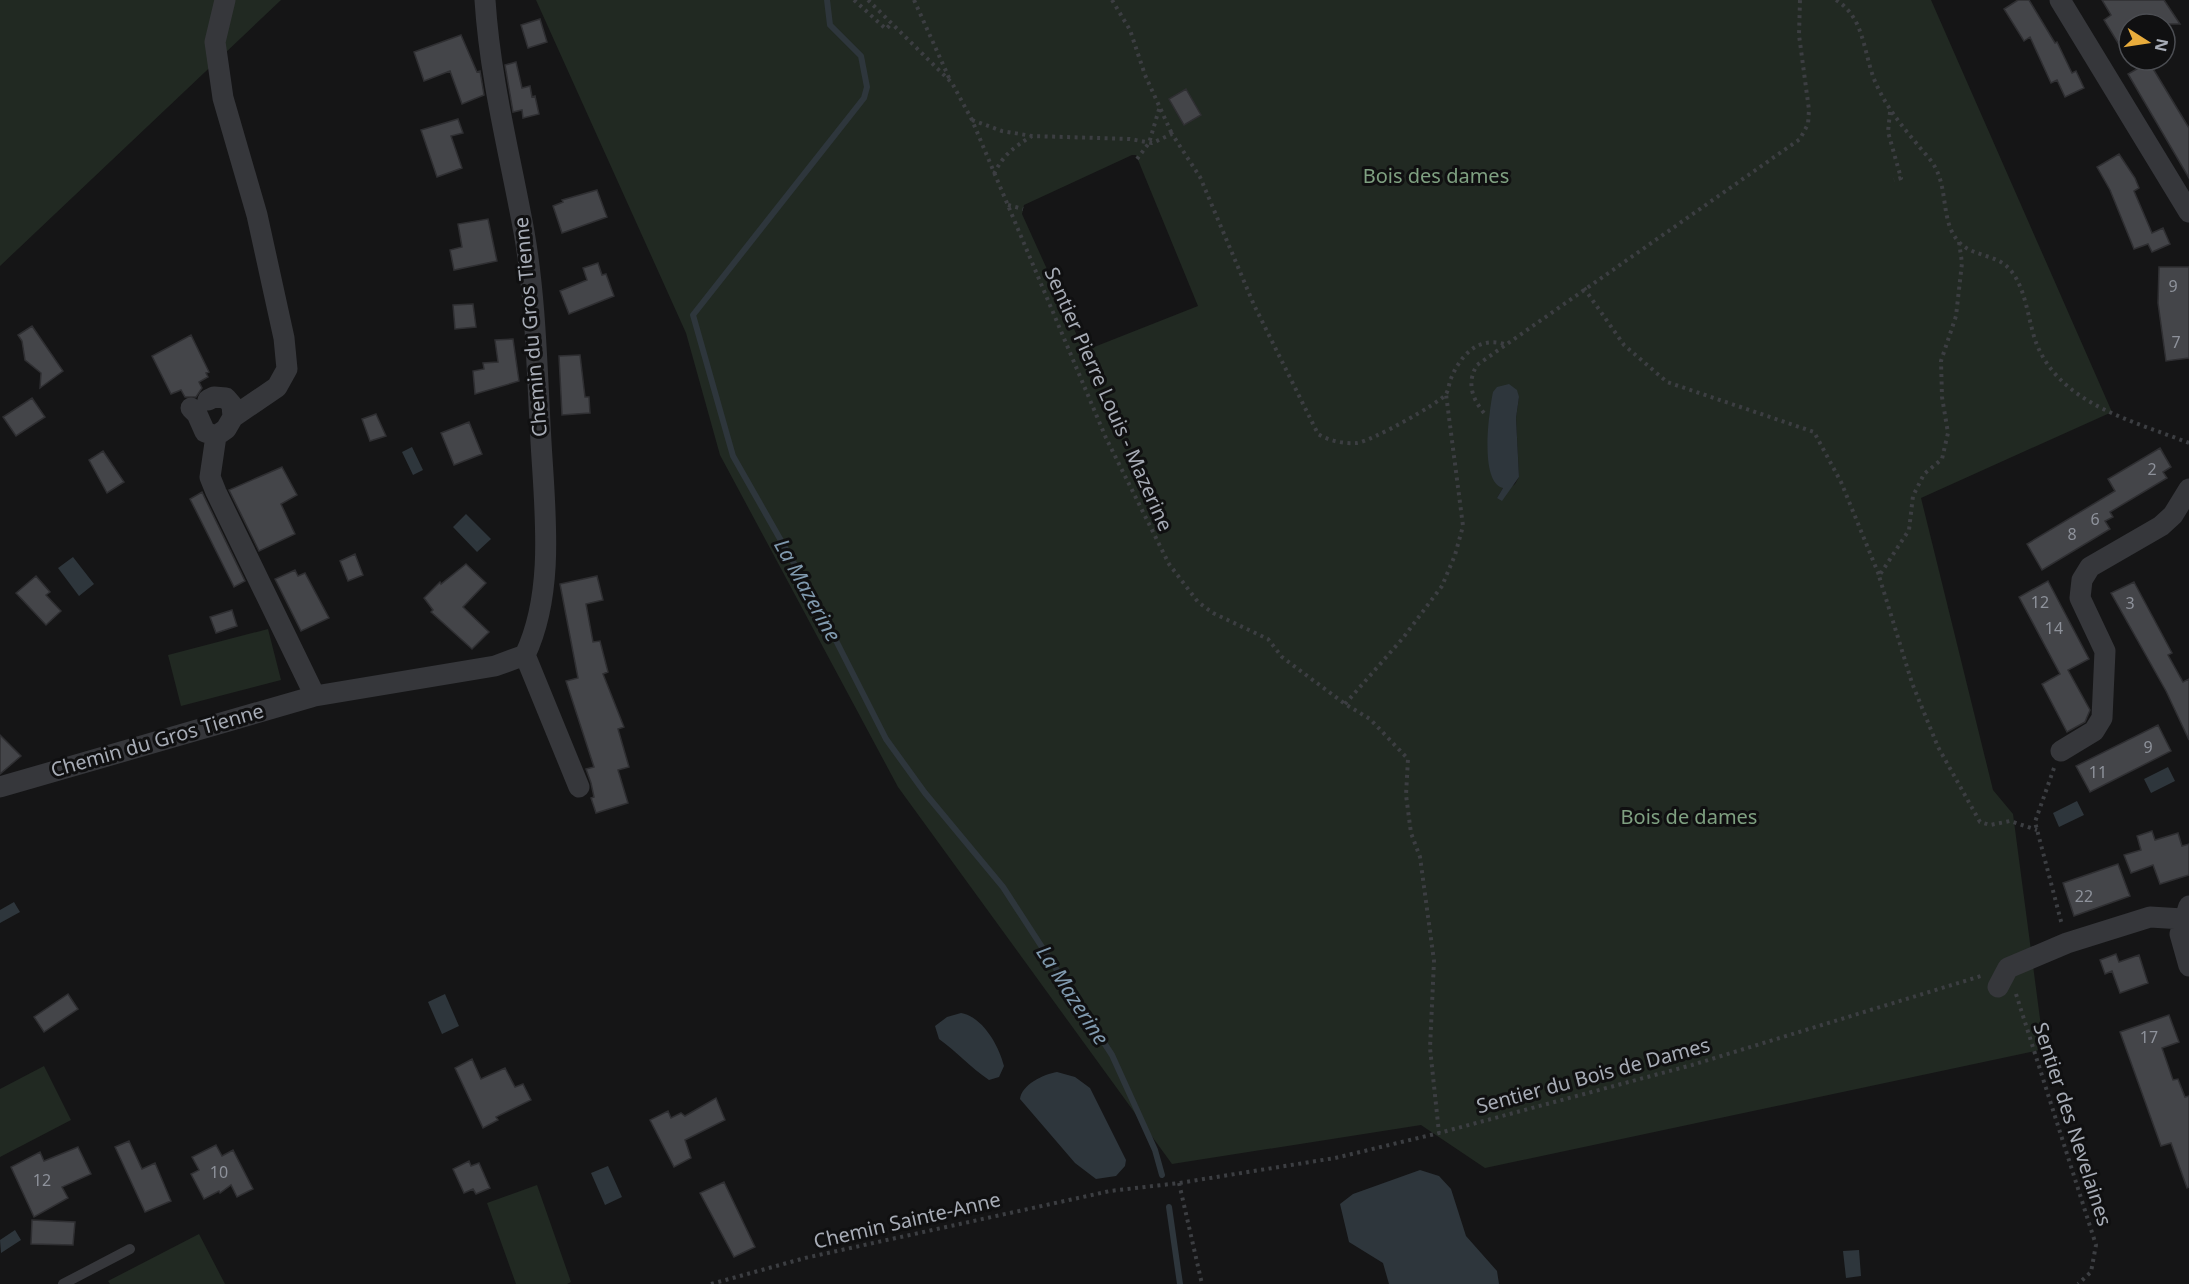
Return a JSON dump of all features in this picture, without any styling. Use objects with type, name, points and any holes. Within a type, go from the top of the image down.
[{"type":"street","points":[[225,0],[215,42],[223,98],[257,215],[284,338],[287,369],[277,387],[233,417],[226,429],[216,436],[210,477],[315,696]]},
{"type":"street","name":"Chemin du Gros Tienne","points":[[0,786],[315,696],[495,666],[525,655],[536,620],[543,578],[546,521],[525,234],[492,69],[485,0]]},
{"type":"street","points":[[2060,0],[2189,212]]},
{"type":"street","points":[[216,436],[205,432],[198,414],[200,404],[214,397],[226,398],[232,405],[233,417]]},
{"type":"street","points":[[2061,751],[2094,731],[2102,718],[2105,651],[2080,598],[2082,580],[2090,567],[2161,526],[2173,515],[2189,489]]},
{"type":"street","points":[[525,655],[579,787]]},
{"type":"street","points":[[1998,987],[2008,968],[2067,943],[2150,917],[2186,913],[2180,934],[2189,966]]},
{"type":"lane","points":[[63,1284],[129,1249]]},
{"type":"path","points":[[854,0],[886,29],[891,24]]},
{"type":"path","name":"Sentier Pierre Louis - Mazerine","points":[[868,0],[952,83],[972,120],[1106,438],[1169,564],[1198,602],[1213,613],[1268,639],[1282,657],[1345,704],[1370,719],[1408,759],[1406,795],[1411,833],[1420,857],[1434,961],[1430,1048],[1439,1133]]},
{"type":"path","points":[[914,0],[952,83]]},
{"type":"path","points":[[1112,0],[1130,30],[1145,75],[1172,134],[1200,177],[1254,305],[1318,434],[1327,441],[1359,444],[1389,430],[1446,394]]},
{"type":"path","points":[[1485,413],[1472,391],[1470,377],[1477,364],[1584,287],[1800,139],[1808,124],[1809,110],[1799,35],[1800,0]]},
{"type":"path","points":[[1836,0],[1851,13],[1860,32],[1876,86],[1890,111],[1936,168],[1944,192],[1949,227],[1959,242],[1973,252],[1992,256],[2005,263],[2014,275],[2038,346],[2052,369],[2070,389],[2090,404],[2189,443]]},
{"type":"path","points":[[1137,159],[1149,143],[1160,106]]},
{"type":"path","points":[[1890,111],[1888,132],[1901,178],[1894,180]]},
{"type":"path","points":[[972,120],[1002,131],[1032,136],[1130,139],[1149,143],[1172,134]]},
{"type":"path","points":[[994,174],[1001,159],[1010,150],[1032,136]]},
{"type":"path","points":[[1007,205],[1023,209]]},
{"type":"path","points":[[1879,576],[1909,530],[1913,496],[1924,474],[1942,459],[1948,433],[1941,397],[1941,361],[1956,316],[1962,263],[1959,242]]},
{"type":"path","points":[[1584,287],[1624,345],[1667,382],[1814,432],[1841,482],[1879,576],[1916,694],[1938,747],[1980,822],[1990,825],[2010,821],[2037,830]]},
{"type":"path","points":[[1345,704],[1403,638],[1442,586],[1455,555],[1462,526],[1446,394],[1459,362],[1475,345],[1493,341],[1504,344]]},
{"type":"path","points":[[2061,751],[2035,822],[2067,943]]},
{"type":"path","name":"Sentier du Bois de Dames","points":[[1179,1183],[1335,1158],[1439,1133],[1692,1065],[2008,968]]},
{"type":"path","name":"Sentier des Nevelaines","points":[[2008,968],[2096,1245],[2091,1272],[2078,1284]]},
{"type":"path","points":[[1179,1183],[1202,1284]]},
{"type":"path","name":"Chemin Sainte-Anne","points":[[711,1284],[806,1258],[1110,1191],[1179,1183]]},
{"type":"green space","points":[[0,0],[281,0],[0,266]]},
{"type":"green space","points":[[536,0],[1931,0],[2112,412],[1921,498],[1993,790],[2013,814],[2044,1049],[1485,1168],[1421,1125],[1172,1164],[898,787],[720,455],[686,333]],"holes":[[[1186,89],[1201,115],[1184,124],[1169,99]],[[1136,155],[1198,306],[1084,351],[1022,214],[1024,205]],[[1519,397],[1516,418],[1519,477],[1515,484],[1497,498],[1503,488],[1488,454],[1490,411]]]},
{"type":"green space","points":[[268,629],[281,680],[181,706],[168,655]]},
{"type":"green space","points":[[44,1066],[71,1120],[0,1157],[0,1089]]},
{"type":"green space","points":[[537,1185],[571,1282],[567,1284],[516,1284],[487,1203]]},
{"type":"green space","points":[[199,1234],[225,1284],[110,1284],[108,1281]]},
{"type":"shaded area","points":[[1509,384],[1517,390],[1519,397],[1516,418],[1519,477],[1502,501],[1497,498],[1503,488],[1496,483],[1488,460],[1488,430],[1493,392],[1497,387]]},
{"type":"shaded area","points":[[412,447],[423,470],[413,475],[402,452]]},
{"type":"shaded area","points":[[466,514],[491,539],[477,552],[453,527]]},
{"type":"shaded area","points":[[73,557],[94,584],[79,596],[58,568]]},
{"type":"shaded area","points":[[2168,767],[2175,781],[2151,793],[2144,779]]},
{"type":"shaded area","points":[[2077,801],[2084,815],[2059,827],[2053,813]]},
{"type":"shaded area","points":[[14,902],[20,912],[0,923],[0,910]]},
{"type":"shaded area","points":[[445,994],[459,1026],[442,1034],[428,1002]]},
{"type":"shaded area","points":[[961,1013],[976,1020],[994,1041],[1004,1066],[999,1077],[989,1080],[939,1039],[935,1026],[947,1017]]},
{"type":"shaded area","points":[[1057,1072],[1075,1077],[1090,1088],[1126,1160],[1125,1166],[1116,1176],[1096,1179],[1075,1163],[1020,1099],[1024,1089],[1029,1085],[1046,1075]]},
{"type":"shaded area","points":[[608,1166],[622,1197],[605,1205],[591,1173]]},
{"type":"shaded area","points":[[1420,1170],[1439,1176],[1451,1189],[1466,1236],[1497,1271],[1499,1284],[1389,1284],[1383,1263],[1349,1242],[1340,1204],[1353,1194]]},
{"type":"shaded area","points":[[15,1230],[21,1240],[1,1253],[0,1240]]},
{"type":"shaded area","points":[[1859,1250],[1861,1276],[1846,1278],[1843,1251]]},
{"type":"building","points":[[2018,0],[2029,0],[2055,43],[2057,42],[2072,73],[2076,71],[2084,88],[2065,97],[2057,80],[2051,83],[2030,37],[2024,41],[2004,9]]},
{"type":"building","points":[[2102,0],[2164,0],[2172,12],[2117,12],[2117,41],[2104,20],[2111,15]]},
{"type":"building","points":[[540,19],[547,42],[528,48],[521,25]]},
{"type":"building","points":[[461,35],[477,72],[480,71],[484,95],[462,104],[450,71],[424,81],[414,52]]},
{"type":"building","points":[[516,62],[522,88],[530,86],[539,114],[523,118],[522,110],[513,112],[505,65]]},
{"type":"building","points":[[2155,72],[2189,128],[2189,178],[2128,74]]},
{"type":"building","points":[[1186,89],[1201,115],[1184,125],[1169,99]]},
{"type":"building","points":[[458,119],[463,133],[451,136],[462,168],[437,177],[421,130]]},
{"type":"building","points":[[2119,154],[2135,178],[2139,188],[2134,191],[2152,233],[2163,228],[2170,244],[2152,252],[2148,244],[2134,249],[2110,190],[2097,167]]},
{"type":"building","points":[[597,190],[607,217],[562,233],[553,206],[563,202],[562,200]]},
{"type":"building","points":[[488,219],[497,261],[454,270],[450,250],[462,247],[458,224]]},
{"type":"building","points":[[598,263],[602,275],[606,274],[614,296],[569,314],[560,291],[587,280],[583,268]]},
{"type":"building","points":[[2159,267],[2189,267],[2189,358],[2166,361],[2158,303]]},
{"type":"building","points":[[473,304],[476,327],[455,329],[453,305]]},
{"type":"building","points":[[32,326],[63,371],[40,388],[41,373],[25,360],[22,341],[18,335]]},
{"type":"building","points":[[191,335],[209,372],[206,373],[208,377],[199,382],[202,388],[196,397],[185,397],[181,390],[171,394],[152,356]]},
{"type":"building","points":[[513,339],[519,381],[475,394],[473,371],[484,369],[483,363],[498,362],[495,340]]},
{"type":"building","points":[[580,355],[585,397],[589,397],[590,413],[562,415],[559,356]]},
{"type":"building","points":[[32,398],[45,417],[16,436],[3,417]]},
{"type":"building","points":[[376,414],[386,436],[370,441],[362,419]]},
{"type":"building","points":[[469,422],[482,454],[454,465],[441,433]]},
{"type":"building","points":[[2160,448],[2171,467],[2163,472],[2167,478],[2110,512],[2113,517],[2105,521],[2110,529],[2042,570],[2027,544],[2115,491],[2108,479]]},
{"type":"building","points":[[103,451],[124,482],[107,493],[89,460]]},
{"type":"building","points":[[282,467],[297,495],[281,504],[295,534],[259,551],[229,490]]},
{"type":"building","points":[[202,492],[245,581],[234,587],[190,499]]},
{"type":"building","points":[[355,554],[363,575],[348,581],[340,561]]},
{"type":"building","points":[[466,564],[486,583],[463,607],[489,632],[472,649],[431,612],[433,610],[424,598],[440,582],[441,584]]},
{"type":"building","points":[[295,570],[298,576],[305,573],[329,618],[301,631],[275,579]]},
{"type":"building","points":[[36,576],[50,592],[46,595],[61,611],[46,625],[16,593]]},
{"type":"building","points":[[597,576],[603,600],[586,604],[593,642],[600,641],[608,672],[603,674],[624,727],[618,729],[629,767],[618,770],[628,803],[596,813],[586,769],[594,767],[566,681],[578,678],[560,584]]},
{"type":"building","points":[[2048,581],[2089,659],[2068,670],[2090,710],[2085,722],[2067,732],[2042,684],[2060,674],[2019,597]]},
{"type":"building","points":[[2134,582],[2172,653],[2168,655],[2183,682],[2189,679],[2189,740],[2166,691],[2111,593]]},
{"type":"building","points":[[232,610],[237,626],[216,633],[210,617]]},
{"type":"building","points":[[2158,725],[2171,751],[2090,792],[2076,766]]},
{"type":"building","points":[[0,735],[21,756],[0,774]]},
{"type":"building","points":[[2152,831],[2155,840],[2178,833],[2182,846],[2189,844],[2189,875],[2160,884],[2153,865],[2131,873],[2124,855],[2141,850],[2137,836]]},
{"type":"building","points":[[2118,864],[2130,896],[2074,916],[2063,883]]},
{"type":"building","points":[[2116,954],[2119,962],[2139,955],[2148,983],[2120,993],[2112,971],[2105,974],[2100,960]]},
{"type":"building","points":[[68,994],[78,1009],[44,1032],[34,1017]]},
{"type":"building","points":[[2169,1015],[2179,1042],[2162,1048],[2173,1080],[2178,1079],[2185,1097],[2189,1096],[2189,1187],[2187,1188],[2171,1143],[2161,1146],[2120,1032]]},
{"type":"building","points":[[472,1059],[481,1079],[505,1068],[515,1087],[523,1084],[531,1100],[496,1117],[498,1120],[483,1128],[455,1068]]},
{"type":"building","points":[[716,1098],[725,1120],[685,1140],[691,1158],[674,1167],[650,1120],[668,1111],[671,1118],[681,1113],[685,1116]]},
{"type":"building","points":[[129,1141],[142,1169],[155,1163],[171,1201],[145,1212],[115,1147]]},
{"type":"building","points":[[216,1145],[222,1156],[233,1150],[253,1189],[237,1197],[231,1185],[220,1193],[219,1191],[204,1199],[191,1174],[199,1170],[192,1157]]},
{"type":"building","points":[[78,1147],[91,1174],[62,1187],[68,1198],[34,1217],[11,1167],[40,1152],[44,1161]]},
{"type":"building","points":[[469,1161],[471,1166],[479,1163],[490,1188],[476,1194],[473,1189],[464,1193],[453,1169]]},
{"type":"building","points":[[724,1182],[755,1247],[734,1257],[700,1193]]},
{"type":"building","points":[[32,1220],[75,1222],[73,1245],[31,1244]]},
{"type":"waterway","name":"La Mazerine","points":[[827,0],[830,25],[861,56],[867,87],[864,98],[693,315],[733,456],[821,611],[886,739],[925,793],[1003,887],[1112,1055],[1155,1150],[1162,1175]]},
{"type":"waterway","name":"La Mazerine","points":[[1169,1207],[1180,1284]]},
{"type":"park label","name":"Bois des dames","points":[[1436,175]]},
{"type":"park label","name":"Bois de dames","points":[[1689,816]]}]
